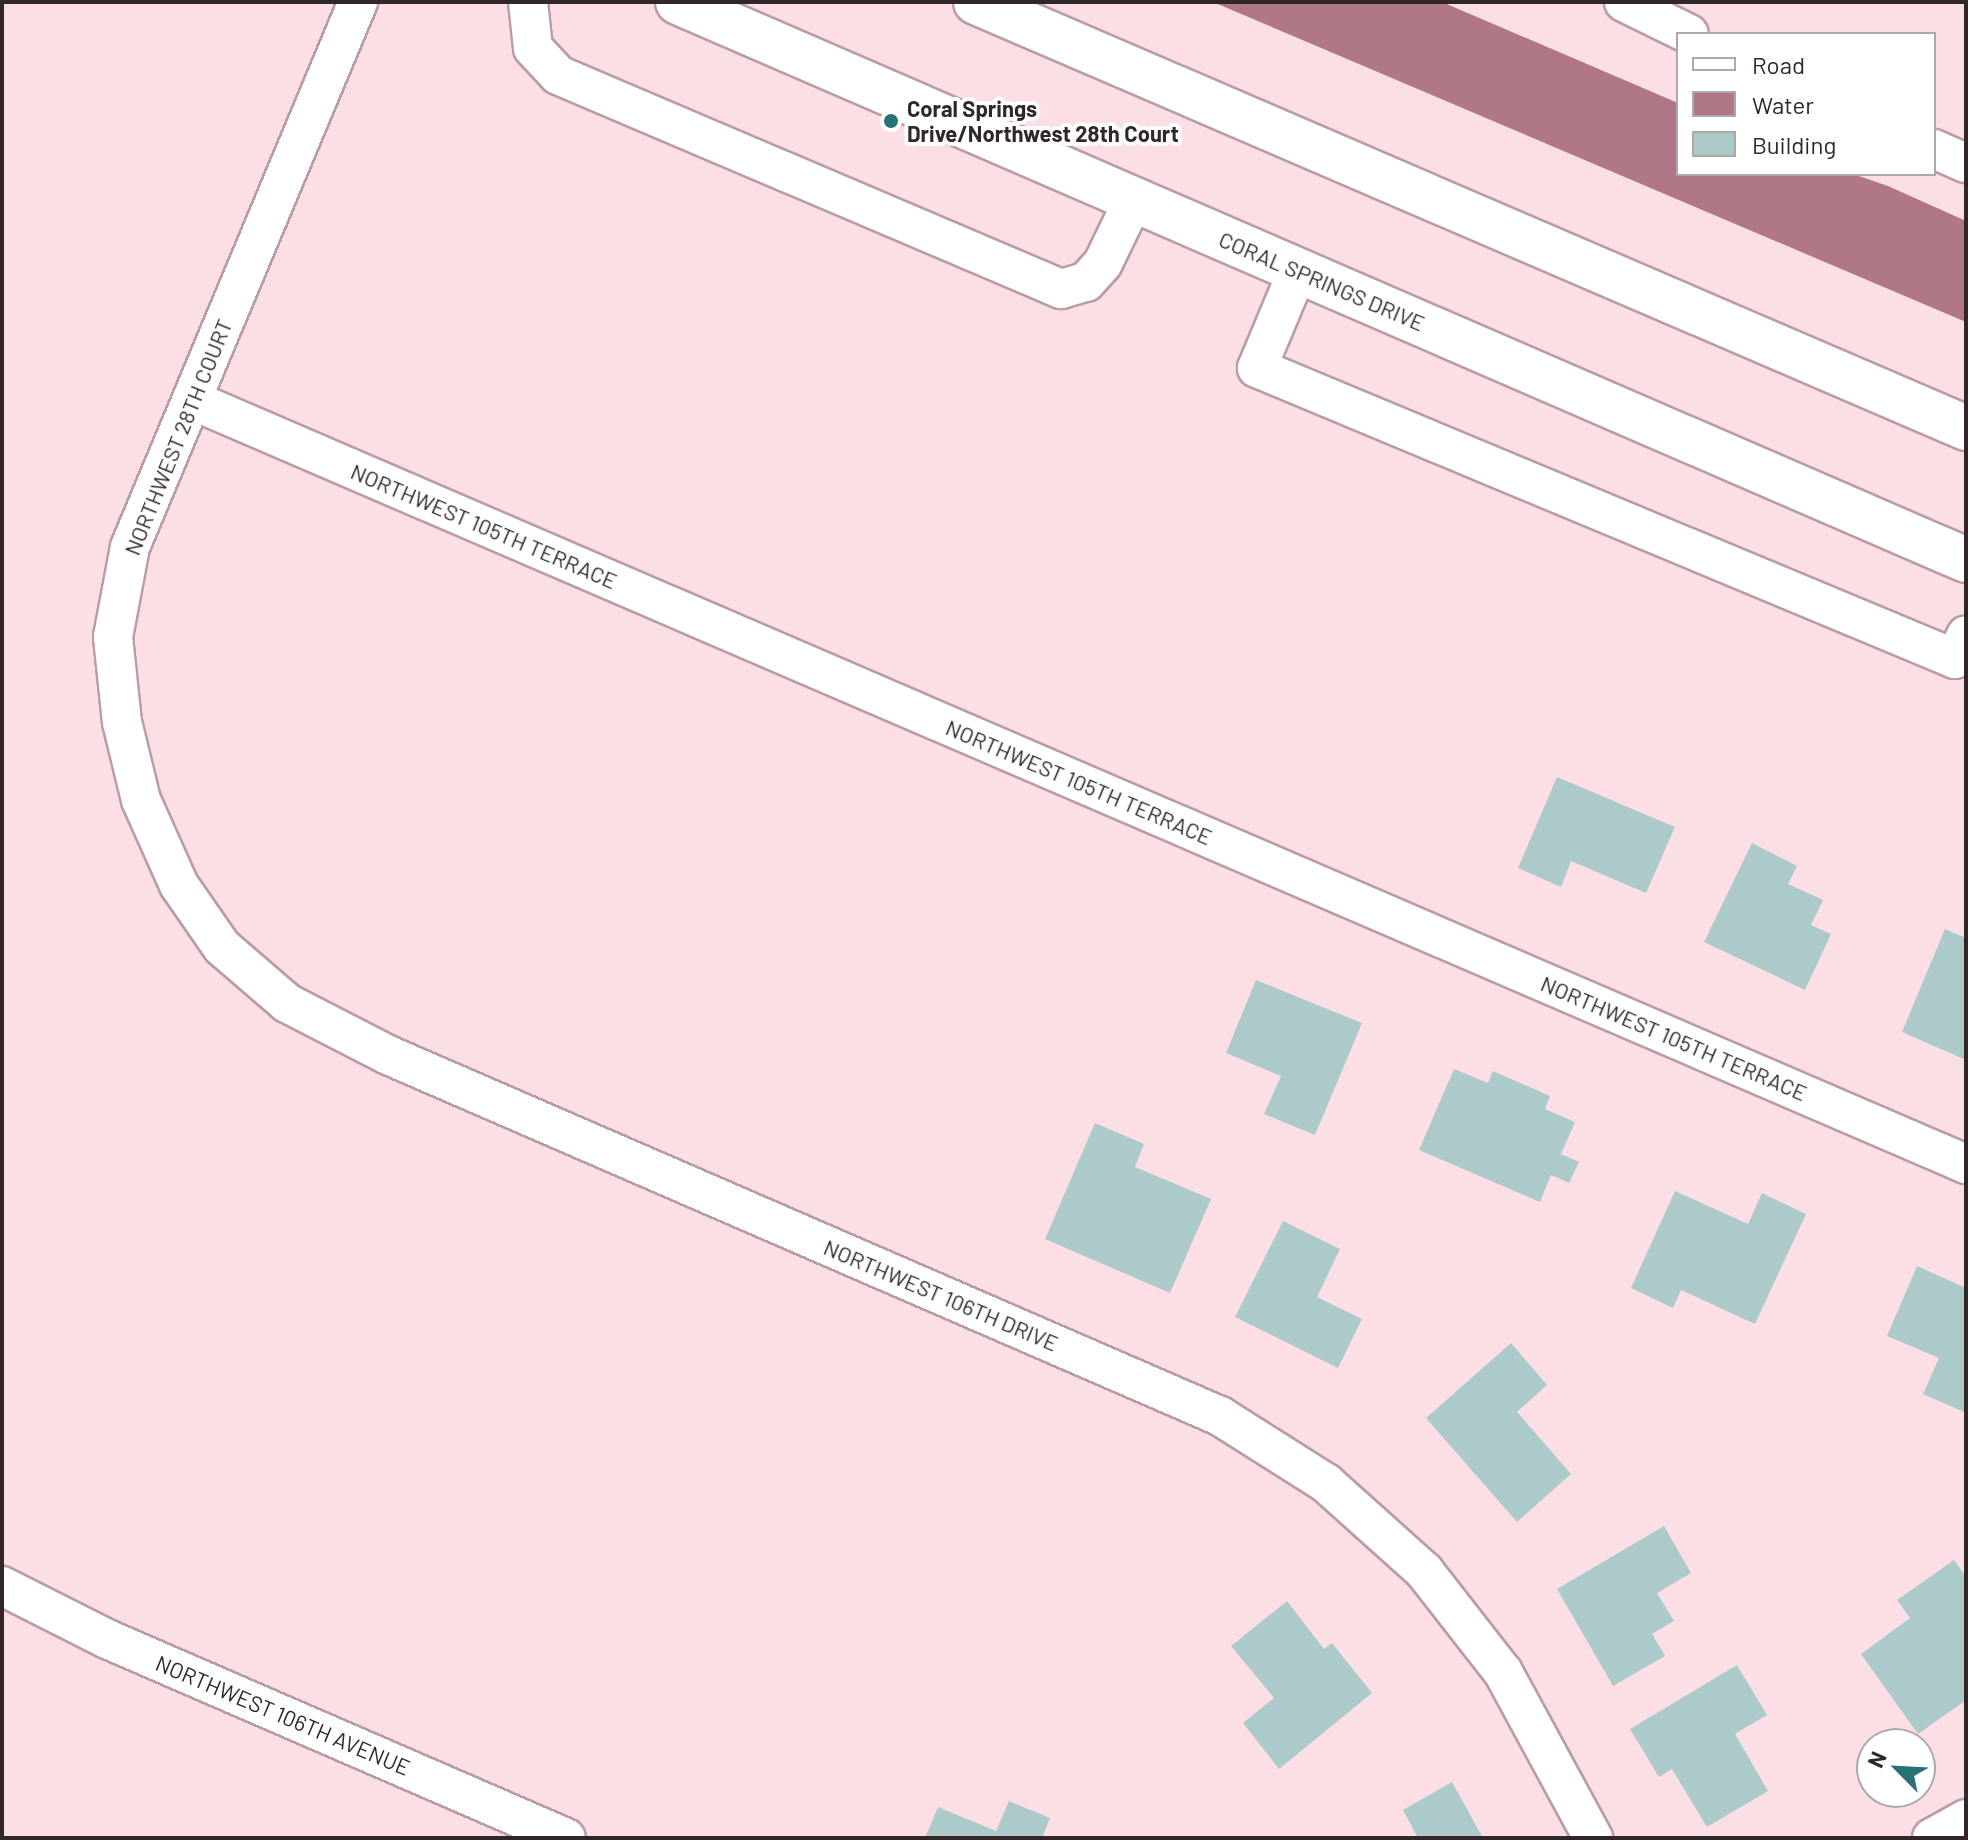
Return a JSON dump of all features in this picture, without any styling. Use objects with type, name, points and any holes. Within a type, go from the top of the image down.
[{"type":"main road","name":"CORAL SPRINGS DRIVE","points":[[678,2],[1965,558]]},
{"type":"main road","points":[[976,2],[1966,428]]},
{"type":"street","name":"NORTHWEST 28TH COURT","points":[[179,885],[141,800],[122,722],[113,637],[130,547],[358,2]]},
{"type":"street","points":[[528,2],[533,48],[558,75],[1061,289],[1086,282],[1103,263],[1134,199]]},
{"type":"street","points":[[1624,2],[1685,32]]},
{"type":"street","points":[[1936,150],[1966,163]]},
{"type":"street","points":[[1298,270],[1257,368],[1955,659],[1966,635]]},
{"type":"street","name":"NORTHWEST 105TH TERRACE","points":[[192,400],[1966,1164]]},
{"type":"street","name":"NORTHWEST 106TH DRIVE","points":[[179,885],[222,947],[300,1010],[388,1055],[1220,1416],[1326,1483],[1424,1571],[1503,1672],[1593,1838]]},
{"type":"street","name":"NORTHWEST 106TH AVENUE","points":[[2,1586],[107,1639],[566,1838]]},
{"type":"street","points":[[1932,1838],[1966,1819]]},
{"type":"water","points":[[1213,2],[1442,2],[1676,102],[1676,176],[1859,176],[1888,186],[1966,221],[1966,322]]},
{"type":"building","points":[[1557,777],[1675,827],[1646,893],[1571,861],[1561,887],[1518,868]]},
{"type":"building","points":[[1752,843],[1797,866],[1788,884],[1823,900],[1811,925],[1831,934],[1805,990],[1704,942]]},
{"type":"building","points":[[1945,929],[1966,938],[1966,1060],[1902,1032]]},
{"type":"building","points":[[1256,980],[1362,1023],[1315,1135],[1264,1114],[1281,1076],[1226,1053]]},
{"type":"building","points":[[1454,1069],[1488,1083],[1493,1071],[1550,1096],[1545,1109],[1575,1122],[1561,1154],[1579,1162],[1569,1183],[1551,1175],[1540,1202],[1419,1150]]},
{"type":"building","points":[[1095,1123],[1144,1144],[1135,1167],[1211,1199],[1170,1293],[1045,1239]]},
{"type":"building","points":[[1675,1191],[1748,1224],[1762,1193],[1806,1214],[1755,1324],[1681,1290],[1673,1308],[1631,1288]]},
{"type":"building","points":[[1283,1221],[1340,1249],[1317,1297],[1362,1319],[1338,1368],[1235,1317]]},
{"type":"building","points":[[1917,1266],[1966,1288],[1966,1413],[1923,1394],[1939,1358],[1887,1336]]},
{"type":"building","points":[[1511,1343],[1547,1385],[1517,1412],[1571,1474],[1517,1522],[1426,1418]]},
{"type":"building","points":[[1664,1526],[1691,1573],[1657,1593],[1674,1621],[1652,1634],[1665,1656],[1613,1686],[1557,1589]]},
{"type":"building","points":[[1954,1560],[1966,1577],[1966,1700],[1926,1728],[1914,1728],[1861,1654],[1910,1618],[1897,1600]]},
{"type":"building","points":[[1287,1601],[1324,1649],[1332,1643],[1372,1693],[1279,1769],[1243,1723],[1274,1698],[1231,1646]]},
{"type":"building","points":[[1737,1665],[1767,1715],[1735,1734],[1768,1791],[1707,1827],[1672,1769],[1659,1777],[1630,1729]]},
{"type":"building","points":[[1452,1782],[1483,1838],[1418,1838],[1403,1810]]},
{"type":"building","points":[[1009,1801],[1050,1818],[1042,1838],[925,1838],[938,1807],[996,1831]]},
{"type":"place","name":"Coral Springs Drive/Northwest 28th Court","points":[[891,121]]}]
